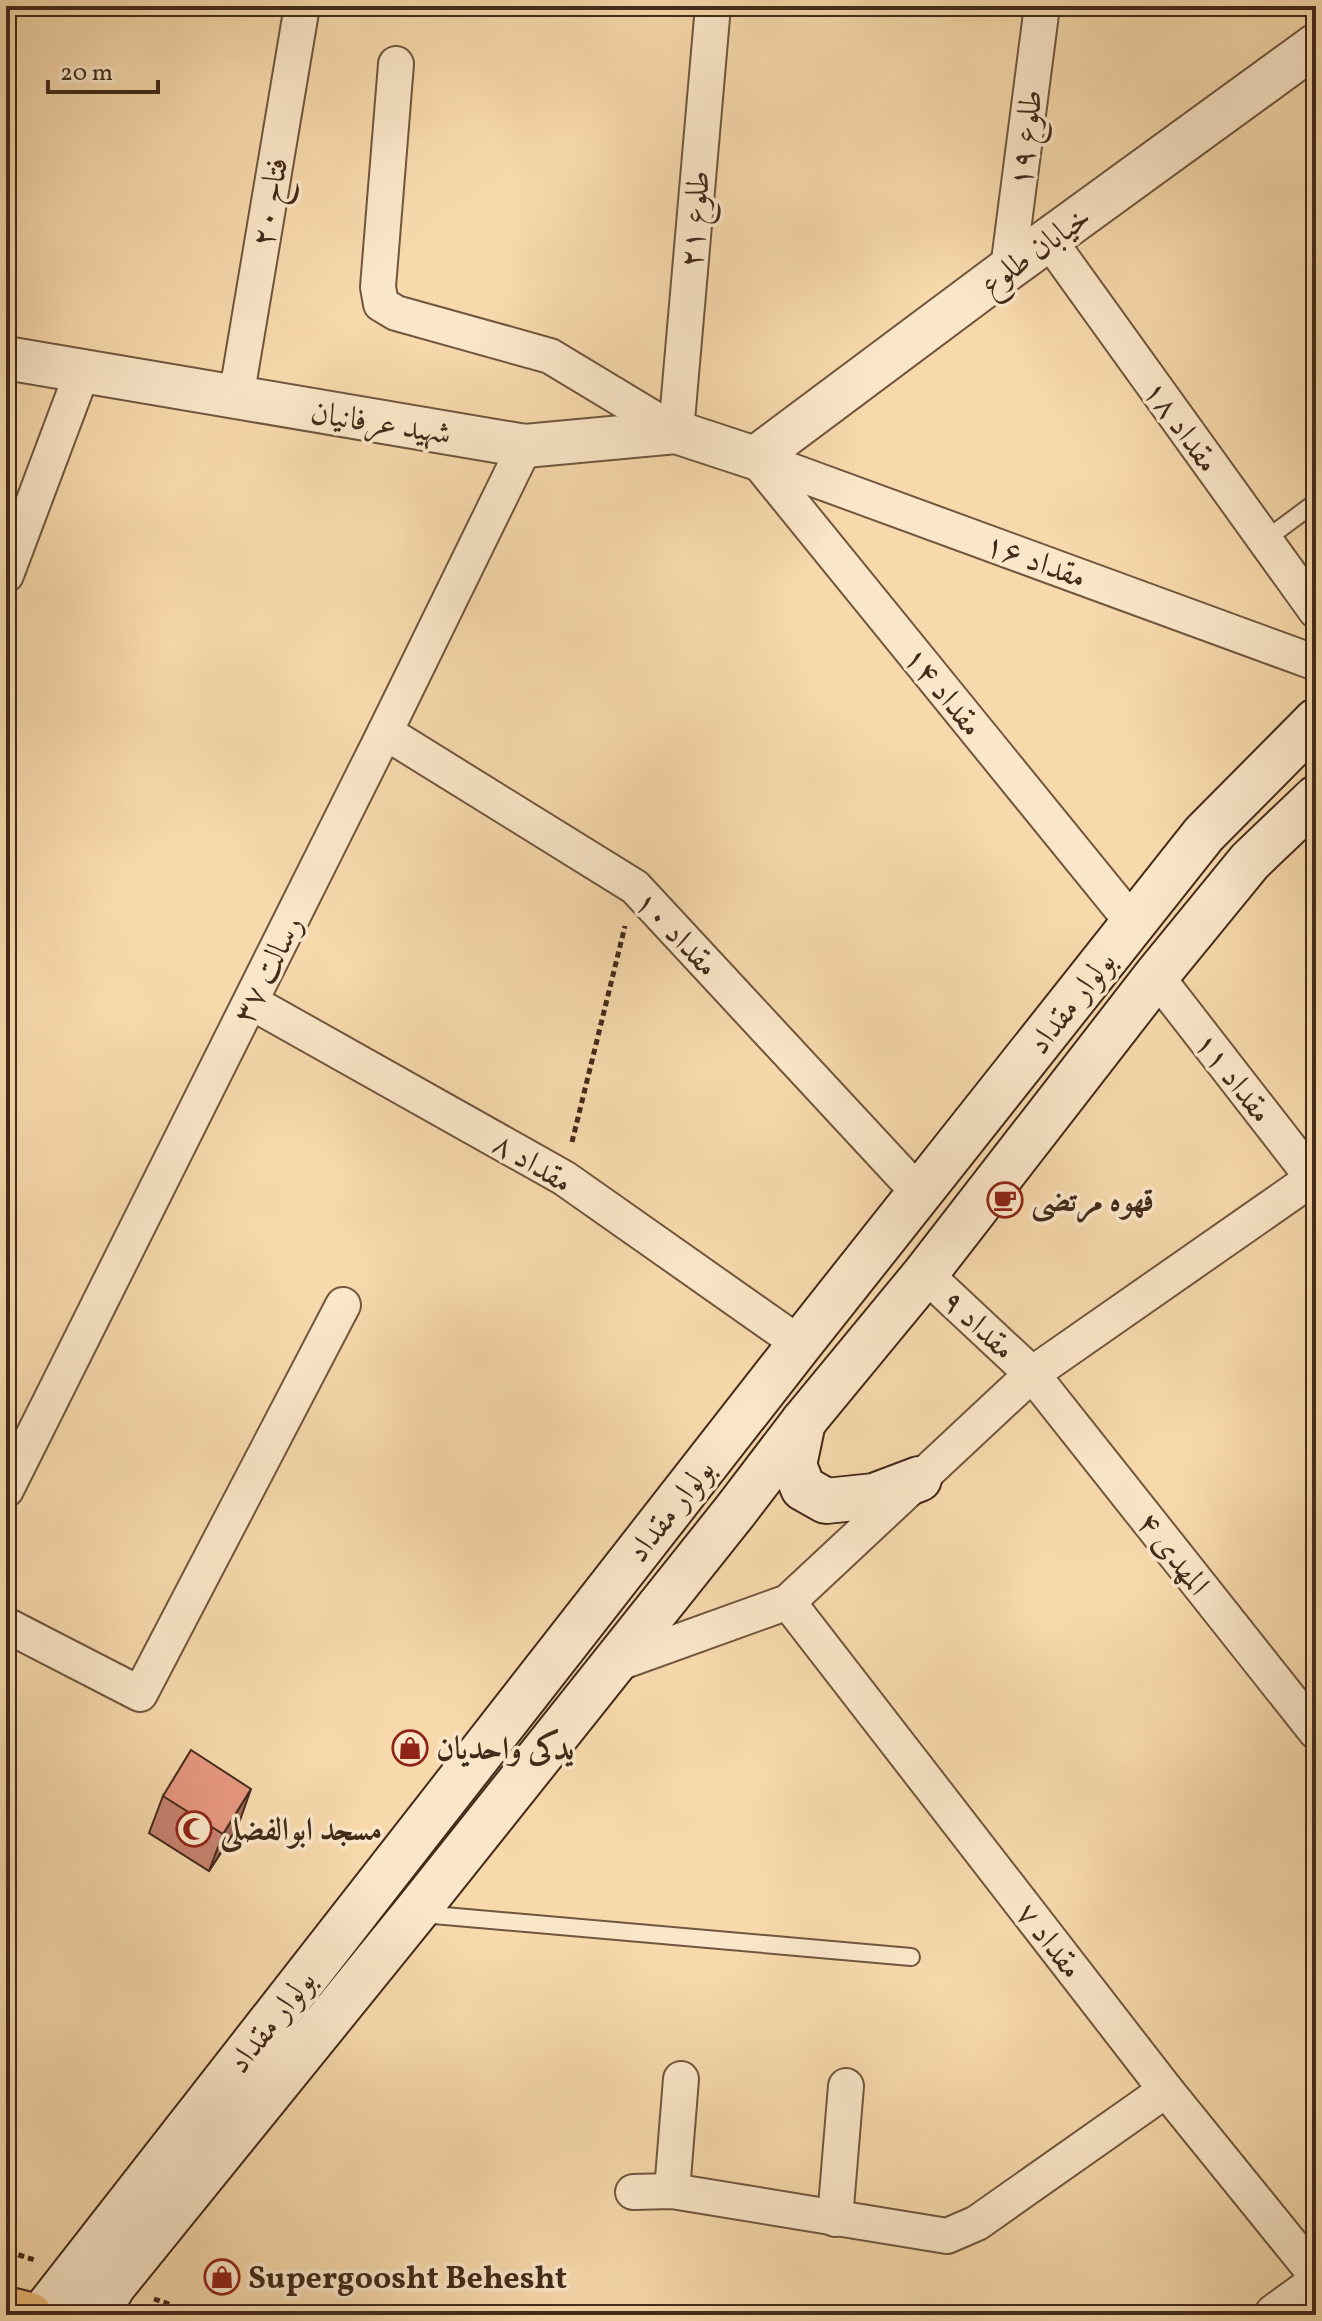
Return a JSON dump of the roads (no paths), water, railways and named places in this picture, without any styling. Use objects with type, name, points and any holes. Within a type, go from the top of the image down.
[{"type":"main road","name":"بولوار مقداد","points":[[42,2315],[800,1344],[1204,834],[1316,721]]},
{"type":"main road","name":"بولوار مقداد","points":[[96,2315],[113,2286],[415,1913],[803,1422],[925,1274],[1156,976],[1250,861],[1316,798]]},
{"type":"main road","points":[[803,1422],[794,1465],[803,1488],[826,1501],[874,1496],[919,1479]]},
{"type":"main road","points":[[6,2309],[30,2315]]},
{"type":"street","name":"فتاح ۲۰","points":[[236,398],[302,6]]},
{"type":"street","name":"طلوع ۲۱","points":[[676,432],[713,6]]},
{"type":"street","name":"طلوع ۱۹","points":[[1008,269],[1042,6]]},
{"type":"street","name":"خیابان طلوع","points":[[755,458],[1316,45]]},
{"type":"street","points":[[396,64],[378,287],[381,304],[396,313],[550,356],[676,432]]},
{"type":"street","name":"مقداد ۱۸","points":[[1049,240],[1316,611]]},
{"type":"street","name":"شهید عرفانیان","points":[[6,358],[525,446],[676,432],[755,458]]},
{"type":"street","points":[[6,575],[83,370]]},
{"type":"street","name":"رسالت ۳۷","points":[[6,1490],[525,446]]},
{"type":"street","name":"مقداد ۱۶","points":[[755,458],[1316,663]]},
{"type":"street","name":"مقداد ۱۴","points":[[755,458],[1133,923]]},
{"type":"street","name":"مقداد ۱۰","points":[[385,732],[635,887],[919,1193]]},
{"type":"street","name":"مقداد ۱۱","points":[[1156,976],[1315,1179]]},
{"type":"street","name":"مقداد ۸","points":[[251,1002],[564,1178],[800,1344]]},
{"type":"street","points":[[613,1665],[788,1602],[1032,1374],[1315,1179]]},
{"type":"street","name":"مقداد ۹","points":[[925,1274],[1032,1374]]},
{"type":"street","points":[[6,1625],[140,1694],[343,1305]]},
{"type":"street","name":"المهدی ۴","points":[[1032,1374],[1316,1732]]},
{"type":"street","name":"مقداد ۷","points":[[788,1602],[1166,2090],[1316,2275]]},
{"type":"street","points":[[672,2191],[681,2079]]},
{"type":"street","points":[[835,2219],[846,2086]]},
{"type":"street","points":[[633,2192],[672,2191],[947,2236],[977,2223],[1166,2090]]},
{"type":"street","points":[[1276,2315],[1316,2286]]},
{"type":"lane","points":[[1265,540],[1316,502]]},
{"type":"lane","points":[[415,1913],[911,1957]]},
{"type":"place","name":"قهوه مرتضی","points":[[1005,1200]]},
{"type":"place","name":"یدکی واحدیان","points":[[410,1748]]},
{"type":"place","name":"مسجد ابوالفضلی","points":[[194,1829]]},
{"type":"place","name":"Supergoosht Behesht","points":[[222,2277]]}]
